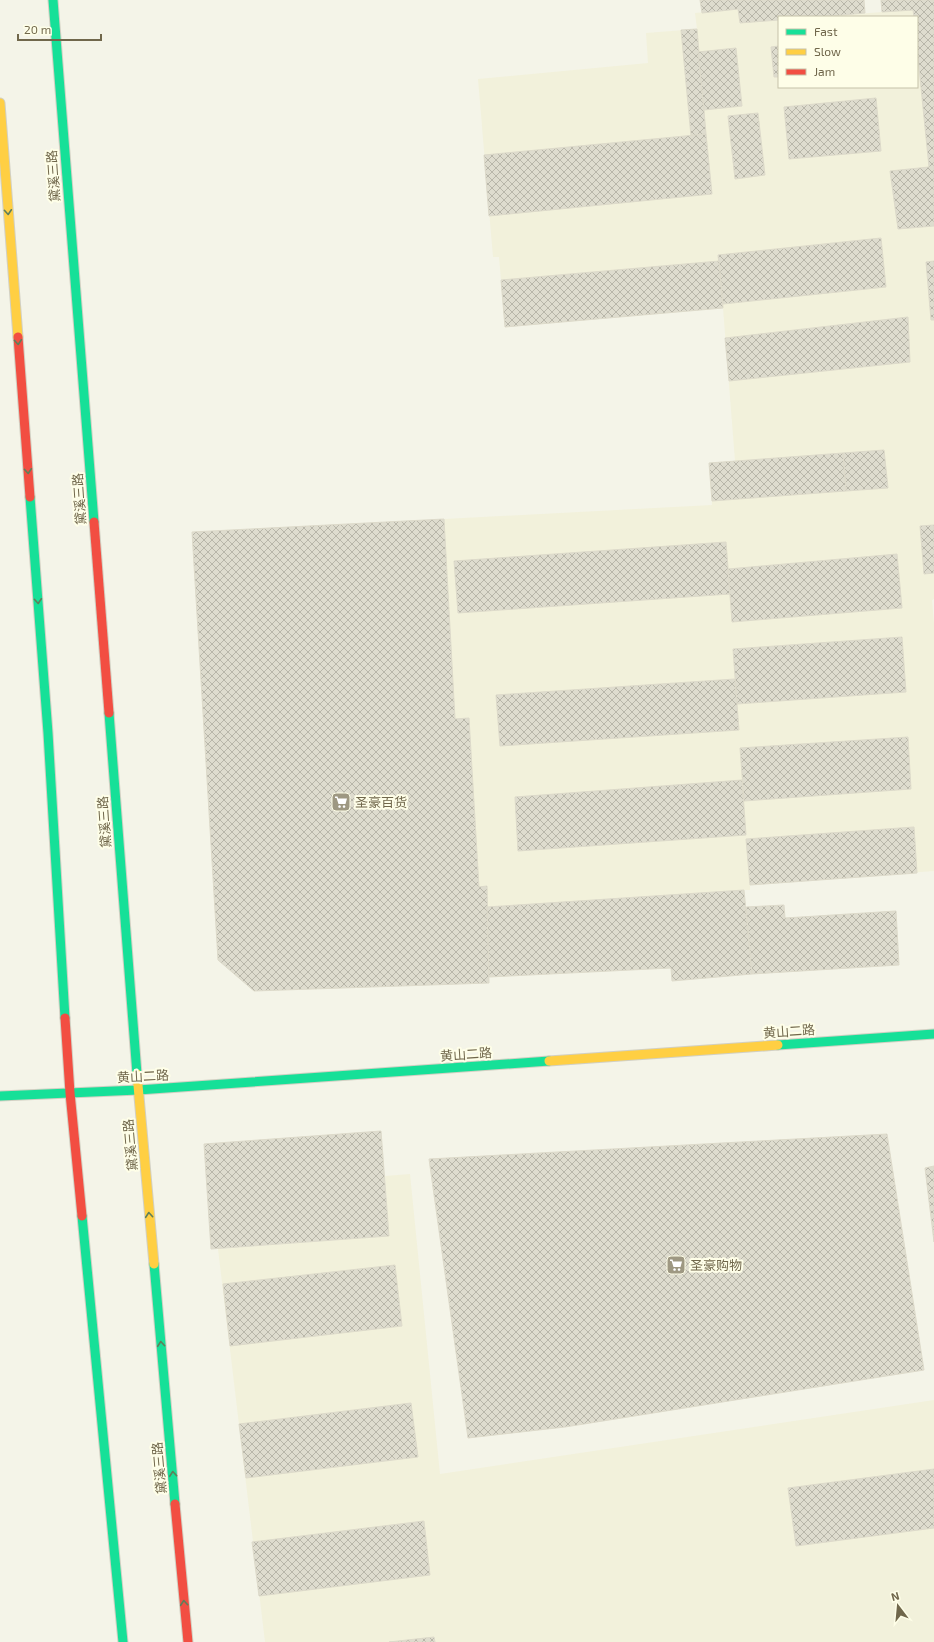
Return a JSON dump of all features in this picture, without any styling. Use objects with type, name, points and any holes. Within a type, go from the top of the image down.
[{"type":"main road","name":"黛溪三路","points":[[53,0],[138,1090],[188,1642]]},
{"type":"main road","points":[[0,103],[48,733],[70,1092],[123,1642]]},
{"type":"main road","name":"黄山二路","points":[[0,1096],[138,1090],[934,1034]]},
{"type":"shaded area","points":[[738,9],[740,23],[778,20],[778,88],[918,88],[918,58],[929,167],[890,172],[898,229],[934,226],[934,599],[932,600],[934,624],[934,871],[750,885],[750,890],[487,907],[486,886],[479,887],[469,718],[455,719],[444,519],[712,505],[709,463],[735,461],[723,308],[505,327],[499,257],[493,257],[478,79],[648,63],[646,33],[697,29],[695,13]]},
{"type":"shaded area","points":[[913,10],[914,16],[832,16]]},
{"type":"shaded area","points":[[410,1174],[440,1474],[934,1400],[934,1642],[265,1642],[218,1249],[389,1236],[385,1176]]},
{"type":"building","points":[[700,0],[864,0],[865,13],[831,16],[778,16],[778,20],[740,23],[738,9],[702,13]]},
{"type":"building","points":[[881,0],[934,0],[934,226],[898,229],[890,171],[929,167],[918,58],[918,16],[914,16],[913,10],[882,12]]},
{"type":"building","points":[[697,29],[706,134],[691,136],[681,30]]},
{"type":"building","points":[[778,46],[778,77],[774,77],[771,47]]},
{"type":"building","points":[[736,48],[742,106],[704,110],[698,52]]},
{"type":"building","points":[[876,98],[881,151],[789,159],[784,107]]},
{"type":"building","points":[[758,113],[765,175],[735,179],[728,116]]},
{"type":"building","points":[[706,134],[712,194],[489,216],[484,155]]},
{"type":"building","points":[[881,238],[886,287],[723,304],[718,255]]},
{"type":"building","points":[[719,261],[723,308],[505,327],[501,280]]},
{"type":"building","points":[[934,261],[934,320],[931,320],[926,262]]},
{"type":"building","points":[[908,317],[910,362],[729,381],[725,338]]},
{"type":"building","points":[[884,450],[888,488],[846,491],[843,453]]},
{"type":"building","points":[[843,453],[846,491],[712,501],[709,463]]},
{"type":"building","name":"圣豪百货","points":[[444,519],[455,719],[469,718],[479,887],[487,886],[489,983],[254,991],[218,960],[192,532]]},
{"type":"building","points":[[934,525],[934,573],[924,574],[920,526]]},
{"type":"building","points":[[726,542],[730,594],[458,613],[454,561]]},
{"type":"building","points":[[897,554],[902,608],[732,622],[728,569]]},
{"type":"building","points":[[902,637],[906,692],[737,704],[733,649]]},
{"type":"building","points":[[735,679],[739,730],[500,746],[496,695]]},
{"type":"building","points":[[908,737],[911,789],[744,801],[740,748]]},
{"type":"building","points":[[742,780],[746,835],[518,851],[515,797]]},
{"type":"building","points":[[914,827],[917,873],[750,885],[746,839]]},
{"type":"building","points":[[744,890],[752,974],[672,981],[671,968],[489,977],[487,907]]},
{"type":"building","points":[[784,905],[785,918],[896,911],[899,965],[752,974],[746,907]]},
{"type":"building","points":[[381,1131],[389,1236],[211,1249],[204,1144]]},
{"type":"building","name":"圣豪购物","points":[[887,1134],[924,1370],[565,1427],[468,1438],[429,1159]]},
{"type":"building","points":[[934,1166],[934,1242],[925,1168]]},
{"type":"building","points":[[395,1265],[402,1326],[230,1346],[223,1284]]},
{"type":"building","points":[[411,1403],[418,1457],[246,1478],[239,1424]]},
{"type":"building","points":[[934,1469],[934,1528],[796,1546],[788,1488]]},
{"type":"building","points":[[424,1521],[430,1575],[259,1596],[252,1542]]},
{"type":"building","points":[[434,1637],[435,1642],[389,1642]]},
{"type":"traffic: fast","points":[[53,0],[94,522]]},
{"type":"traffic: fast","points":[[30,497],[48,733],[65,1018]]},
{"type":"traffic: fast","points":[[109,713],[137,1074]]},
{"type":"traffic: fast","points":[[778,1045],[934,1034]]},
{"type":"traffic: fast","points":[[0,1096],[138,1090],[549,1061]]},
{"type":"traffic: fast","points":[[82,1216],[123,1642]]},
{"type":"traffic: fast","points":[[154,1264],[175,1504]]},
{"type":"traffic: slow","points":[[0,103],[18,337]]},
{"type":"traffic: slow","points":[[549,1061],[778,1045]]},
{"type":"traffic: slow","points":[[137,1074],[154,1264]]},
{"type":"traffic: jam","points":[[18,337],[30,497]]},
{"type":"traffic: jam","points":[[94,522],[109,713]]},
{"type":"traffic: jam","points":[[65,1018],[70,1093],[82,1216]]},
{"type":"traffic: jam","points":[[175,1504],[188,1642]]},
{"type":"place","name":"圣豪百货","points":[[341,802]]},
{"type":"place","name":"圣豪购物","points":[[676,1265]]}]
